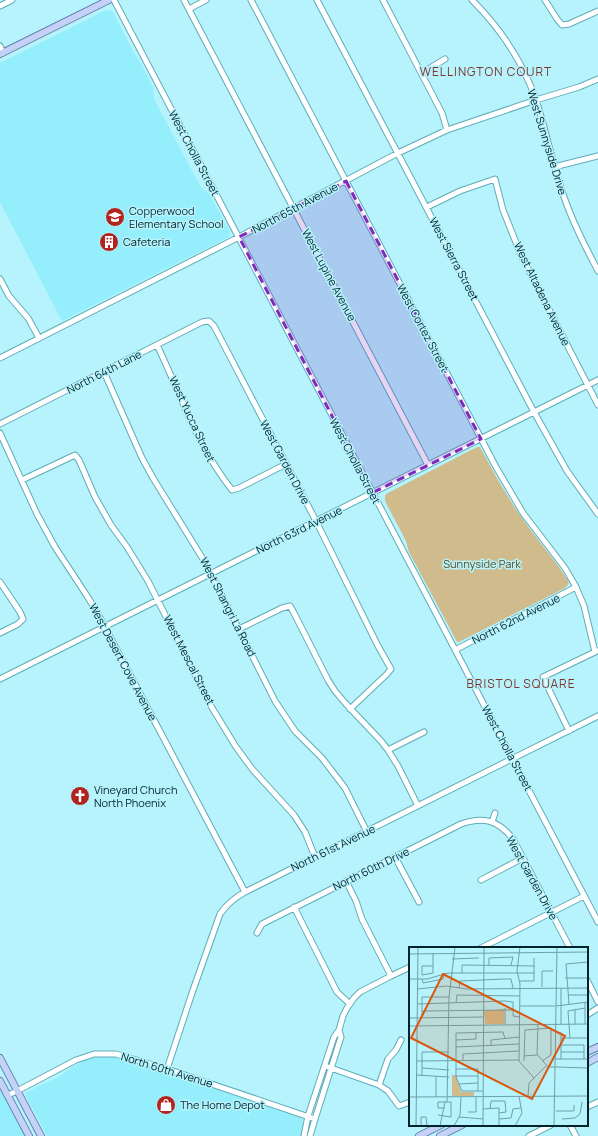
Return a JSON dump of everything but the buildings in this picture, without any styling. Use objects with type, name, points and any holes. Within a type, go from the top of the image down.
[{"type":"main road","points":[[2,54],[109,0]]},
{"type":"main road","points":[[588,1052],[598,1047]]},
{"type":"main road","points":[[588,1062],[598,1057]]},
{"type":"main road","points":[[0,1058],[41,1136]]},
{"type":"main road","points":[[0,1081],[29,1136]]},
{"type":"main road","points":[[419,1136],[439,1126]]},
{"type":"main road","points":[[440,1136],[460,1126]]},
{"type":"street","points":[[0,6],[12,0]]},
{"type":"street","name":"West Cholla Street","points":[[114,0],[598,922]]},
{"type":"street","name":"West Lupine Avenue","points":[[184,0],[428,465]]},
{"type":"street","points":[[188,9],[206,0]]},
{"type":"street","name":"West Cortez Street","points":[[251,0],[496,467],[523,513],[565,568],[576,587],[584,606],[597,651]]},
{"type":"street","name":"West Sierra Street","points":[[317,0],[534,412],[567,471],[598,514]]},
{"type":"street","points":[[383,0],[442,113],[447,130]]},
{"type":"street","name":"West Sunnyside Drive","points":[[472,0],[507,41],[521,66],[536,100],[563,195],[571,216],[598,271]]},
{"type":"street","points":[[545,0],[562,25],[570,24],[598,11]]},
{"type":"street","points":[[0,46],[2,54]]},
{"type":"street","points":[[422,73],[445,60]]},
{"type":"street","name":"North 65th Avenue","points":[[0,358],[239,237],[398,153],[447,130],[579,87],[598,79]]},
{"type":"street","points":[[554,167],[598,156]]},
{"type":"street","name":"West Altadena Avenue","points":[[427,207],[460,191],[494,178],[503,210],[521,255],[598,405]]},
{"type":"street","points":[[0,279],[9,296],[28,318],[39,338]]},
{"type":"street","name":"North 64th Lane","points":[[0,424],[202,322],[209,320]]},
{"type":"street","name":"West Garden Drive","points":[[209,320],[214,326],[316,521],[391,669],[350,709]]},
{"type":"street","name":"West Yucca Street","points":[[157,345],[205,450],[214,466],[232,490],[239,488],[286,464]]},
{"type":"street","name":"West Shangri La Road","points":[[104,372],[142,458],[211,573],[275,701],[295,731],[322,758],[345,788],[367,832]]},
{"type":"street","name":"North 63rd Avenue","points":[[0,679],[598,380]]},
{"type":"street","name":"West Desert Cove Avenue","points":[[0,433],[37,514],[55,547],[105,626],[245,892]]},
{"type":"street","name":"West Mescal Street","points":[[22,480],[75,455],[79,460],[95,497],[111,525],[127,547],[148,581],[212,706],[236,747],[253,770],[294,815],[305,832],[316,857]]},
{"type":"street","points":[[0,582],[20,612],[22,620],[18,624],[0,633]]},
{"type":"street","name":"North 62nd Avenue","points":[[455,650],[576,587]]},
{"type":"street","points":[[239,629],[282,608],[290,606],[335,691],[350,709],[381,740],[398,766],[418,806]]},
{"type":"street","points":[[569,731],[543,677],[597,651]]},
{"type":"street","name":"North 61st Avenue","points":[[167,1069],[220,914],[230,901],[245,892],[598,716]]},
{"type":"street","points":[[388,750],[424,732]]},
{"type":"street","points":[[492,822],[495,813]]},
{"type":"street","name":"North 60th Drive","points":[[257,933],[262,924],[461,824],[479,819],[492,822]]},
{"type":"street","name":"West Garden Drive","points":[[492,822],[502,827],[508,833],[523,858],[570,947]]},
{"type":"street","points":[[395,857],[419,902]]},
{"type":"street","points":[[481,880],[523,858]]},
{"type":"street","points":[[346,881],[356,901],[362,919],[391,976]]},
{"type":"street","points":[[483,947],[584,896]]},
{"type":"street","points":[[294,907],[337,992],[350,1004]]},
{"type":"street","points":[[304,1136],[308,1116],[334,1037],[339,1030],[343,1016],[350,1004],[360,992],[409,967]]},
{"type":"street","points":[[588,982],[598,1002]]},
{"type":"street","points":[[588,1013],[598,1008]]},
{"type":"street","points":[[310,1136],[314,1118],[341,1037],[339,1030]]},
{"type":"street","points":[[379,1085],[388,1059],[396,1050],[401,1040]]},
{"type":"street","name":"North 60th Avenue","points":[[8,1095],[76,1060],[94,1054],[107,1054],[124,1056],[167,1069],[314,1118]]},
{"type":"street","points":[[324,1066],[379,1085],[388,1091],[399,1106],[409,1102]]},
{"type":"street","points":[[588,1107],[598,1102]]},
{"type":"street","points":[[529,1136],[549,1126]]},
{"type":"street","points":[[571,1126],[576,1136]]},
{"type":"highlighted area","points":[[346,181],[481,439],[372,493],[239,237]]},
{"type":"shaded area","name":"Copperwood Elementary School","points":[[107,10],[112,11],[114,14],[153,87],[155,101],[200,186],[210,195],[230,234],[227,238],[62,321],[0,202],[0,63]]},
{"type":"shaded area","points":[[102,1056],[119,1057],[133,1061],[300,1117],[303,1123],[301,1136],[47,1136],[26,1096],[26,1093],[60,1076],[85,1060]]},
{"type":"shaded area","points":[[0,1087],[26,1136],[0,1136]]},
{"type":"green space","name":"Sunnyside Park","points":[[477,447],[480,447],[515,508],[569,582],[565,588],[457,642],[409,552],[406,541],[385,501],[385,496],[386,494]]},
{"type":"place","name":"Copperwood Elementary School","points":[[115,217]]},
{"type":"place","name":"Cafeteria","points":[[109,242]]},
{"type":"place","name":"Vineyard Church North Phoenix","points":[[80,796]]},
{"type":"place","name":"The Home Depot","points":[[166,1105]]},
{"type":"district","name":"WELLINGTON COURT","points":[[486,72]]},
{"type":"district","name":"BRISTOL SQUARE","points":[[521,684]]}]
